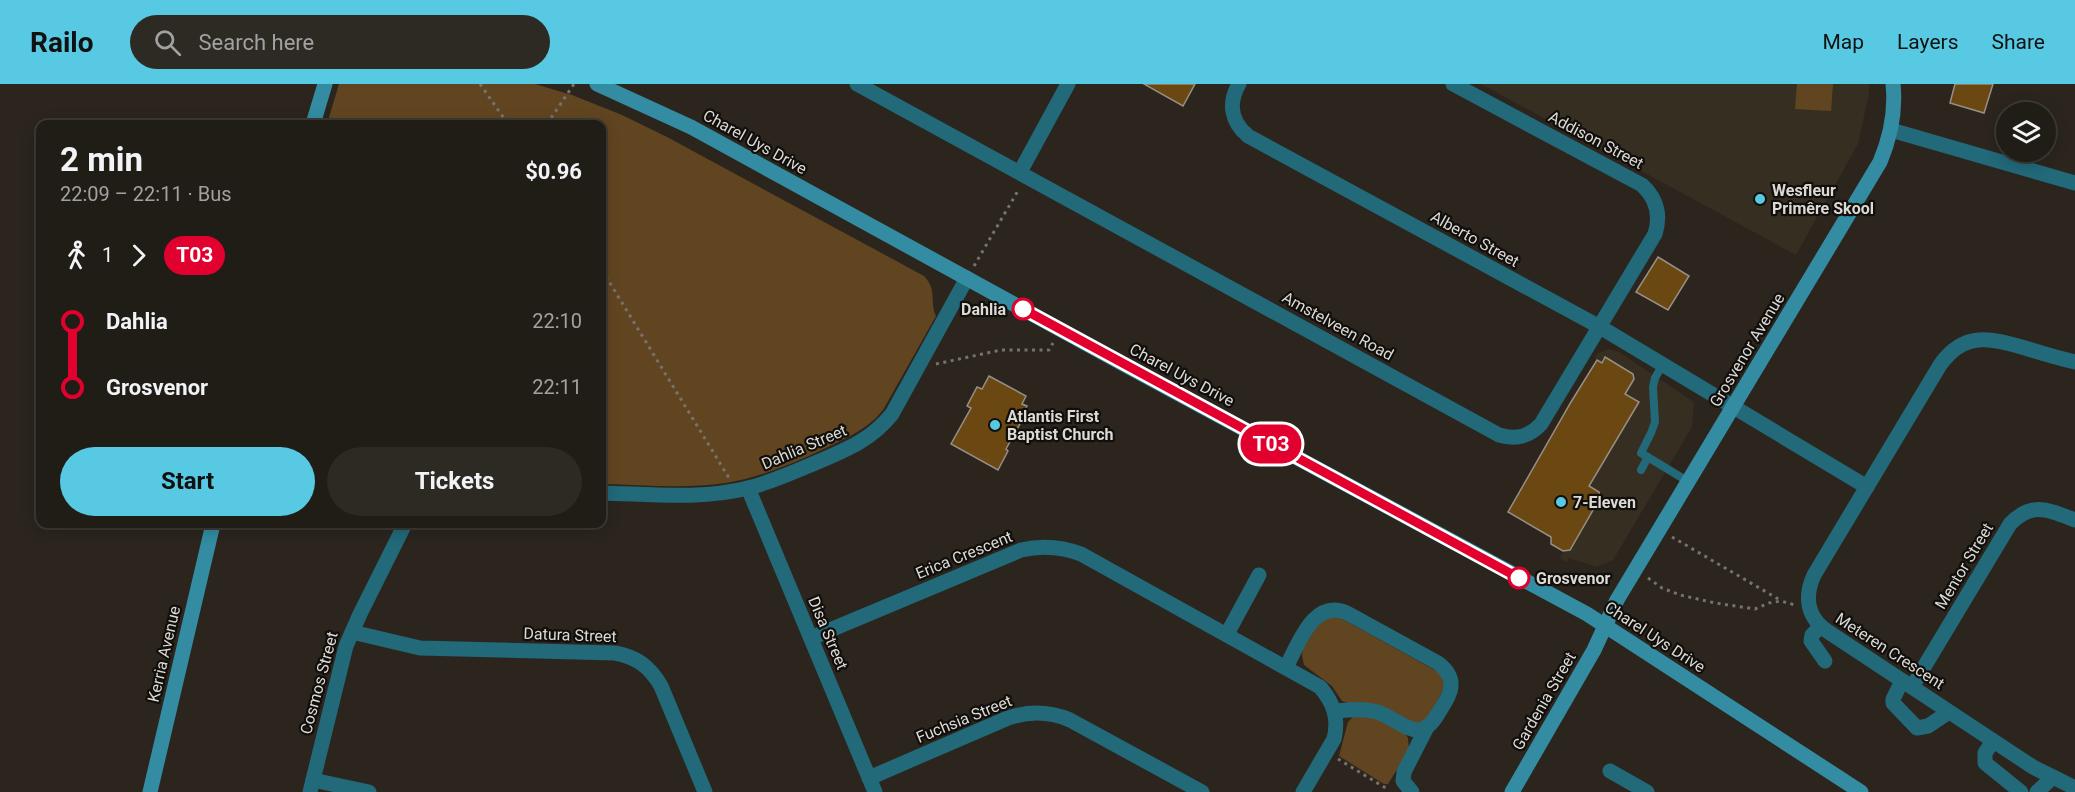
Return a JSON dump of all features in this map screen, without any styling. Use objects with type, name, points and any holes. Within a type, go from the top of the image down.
[{"type":"main road","points":[[314,120],[325,84]]},
{"type":"main road","name":"Charel Uys Drive","points":[[597,84],[691,127],[1587,614],[1861,792]]},
{"type":"main road","name":"Grosvenor Avenue","points":[[1605,627],[1617,600],[1876,169],[1891,130],[1894,103],[1893,84]]},
{"type":"main road","name":"Kerria Avenue","points":[[150,792],[212,528]]},
{"type":"main road","name":"Gardenia Street","points":[[1512,792],[1605,627]]},
{"type":"street","name":"Amstelveen Road","points":[[857,84],[1488,429],[1507,437],[1523,436],[1541,424],[1600,327]]},
{"type":"street","points":[[1023,174],[1068,84]]},
{"type":"street","name":"Alberto Street","points":[[1239,84],[1234,96],[1233,110],[1238,125],[1248,136],[1600,327],[1734,407]]},
{"type":"street","name":"Addison Street","points":[[1453,84],[1642,185],[1654,200],[1658,217],[1655,234],[1600,327]]},
{"type":"street","points":[[1891,130],[2075,183]]},
{"type":"street","name":"Dahlia Street","points":[[606,493],[730,492],[782,477],[866,440],[892,414],[967,278]]},
{"type":"street","points":[[1810,612],[1808,601],[1810,584],[1946,356],[1962,344],[1978,339],[1995,339],[2075,362]]},
{"type":"street","points":[[1734,407],[1867,487]]},
{"type":"street","name":"Disa Street","points":[[748,488],[872,785]]},
{"type":"street","name":"Mentor Street","points":[[1907,684],[2016,518],[2030,510],[2045,509],[2075,520]]},
{"type":"street","name":"Cosmos Street","points":[[312,786],[342,659],[352,632],[403,528]]},
{"type":"street","name":"Erica Crescent","points":[[811,638],[1021,550],[1047,546],[1058,547],[1081,554],[1320,687],[1335,711]]},
{"type":"street","points":[[1227,634],[1259,575]]},
{"type":"street","points":[[1286,667],[1312,621],[1330,610],[1342,611],[1438,663],[1446,670],[1451,681],[1449,694],[1404,772],[1403,782],[1412,792]]},
{"type":"street","name":"Meteren Crescent","points":[[1810,612],[1820,627],[2034,767],[2075,788]]},
{"type":"street","points":[[1820,627],[1812,635],[1811,641],[1826,661]]},
{"type":"street","name":"Datura Street","points":[[352,632],[420,648],[615,653],[635,659],[651,670],[661,686],[705,792]]},
{"type":"street","points":[[1907,684],[1893,699],[1893,703],[1917,728],[1928,726],[1949,712]]},
{"type":"street","points":[[1303,792],[1334,739],[1335,711],[1373,711],[1411,730],[1428,727]]},
{"type":"street","name":"Fuchsia Street","points":[[872,785],[1008,718],[1040,712],[1070,720],[1202,792]]},
{"type":"street","points":[[1993,741],[1985,753],[1985,763],[2021,792]]},
{"type":"street","points":[[1610,771],[1647,792]]},
{"type":"street","points":[[2037,792],[2054,777]]},
{"type":"street","points":[[312,786],[369,792]]},
{"type":"lane","points":[[1641,470],[1655,422],[1653,387],[1663,364]]},
{"type":"lane","points":[[1644,455],[1689,482]]},
{"type":"path","points":[[480,84],[504,120]]},
{"type":"path","points":[[550,120],[574,84]]},
{"type":"path","points":[[967,278],[1023,174]]},
{"type":"path","points":[[606,277],[731,482],[730,492]]},
{"type":"path","points":[[919,366],[1001,350],[1049,350],[1061,330]]},
{"type":"path","points":[[1660,529],[1684,546],[1781,601],[1800,606],[1810,612]]},
{"type":"path","points":[[1635,570],[1662,588],[1680,595],[1715,603],[1755,609],[1781,601]]},
{"type":"path","points":[[1325,754],[1348,764],[1384,787],[1393,789]]},
{"type":"shaded area","points":[[339,84],[535,84],[572,95],[622,115],[667,137],[924,276],[931,286],[936,316],[883,410],[864,427],[842,440],[777,469],[726,483],[680,486],[606,484],[606,120],[328,120]]},
{"type":"shaded area","name":"Wesfleur Primêre Skool","points":[[1481,84],[1869,84],[1869,93],[1858,144],[1796,255]]},
{"type":"shaded area","points":[[1797,84],[1833,84],[1831,111],[1795,109]]},
{"type":"shaded area","points":[[1609,349],[1619,352],[1694,402],[1692,427],[1613,560],[1597,567],[1569,558],[1567,562],[1560,558],[1564,551],[1570,550],[1600,498],[1599,492],[1589,486],[1637,405],[1636,400],[1625,394],[1634,379],[1633,374],[1605,357],[1602,363],[1594,358],[1598,353]]},
{"type":"shaded area","points":[[1335,615],[1440,673],[1445,686],[1428,718],[1417,724],[1342,701],[1332,686],[1304,665],[1303,649],[1319,622]]},
{"type":"shaded area","points":[[1353,717],[1375,717],[1404,732],[1408,738],[1409,750],[1388,784],[1384,784],[1339,756],[1348,722]]},
{"type":"building","points":[[1144,84],[1195,84],[1183,106]]},
{"type":"building","points":[[1955,84],[1993,84],[1984,113],[1950,103]]},
{"type":"building","points":[[1658,257],[1689,276],[1668,310],[1636,292]]},
{"type":"building","points":[[1605,357],[1633,374],[1634,379],[1625,394],[1639,402],[1589,486],[1599,492],[1600,498],[1570,550],[1563,551],[1551,544],[1551,537],[1508,512],[1597,360],[1602,363]]},
{"type":"building","name":"Atlantis First Baptist Church","points":[[989,376],[1026,396],[1022,404],[1027,406],[1024,412],[1026,413],[1006,449],[1008,451],[998,470],[951,444],[971,408],[967,406],[977,387],[982,389]]},
{"type":"bus line","name":"T03","points":[[1023,309],[1519,578]]},
{"type":"place","name":"Wesfleur Primêre Skool","points":[[1760,199]]},
{"type":"place","name":"Dahlia","points":[[1023,309]]},
{"type":"place","name":"Atlantis First Baptist Church","points":[[995,425]]},
{"type":"place","name":"7-Eleven","points":[[1561,502]]},
{"type":"place","name":"Grosvenor","points":[[1519,578]]}]
